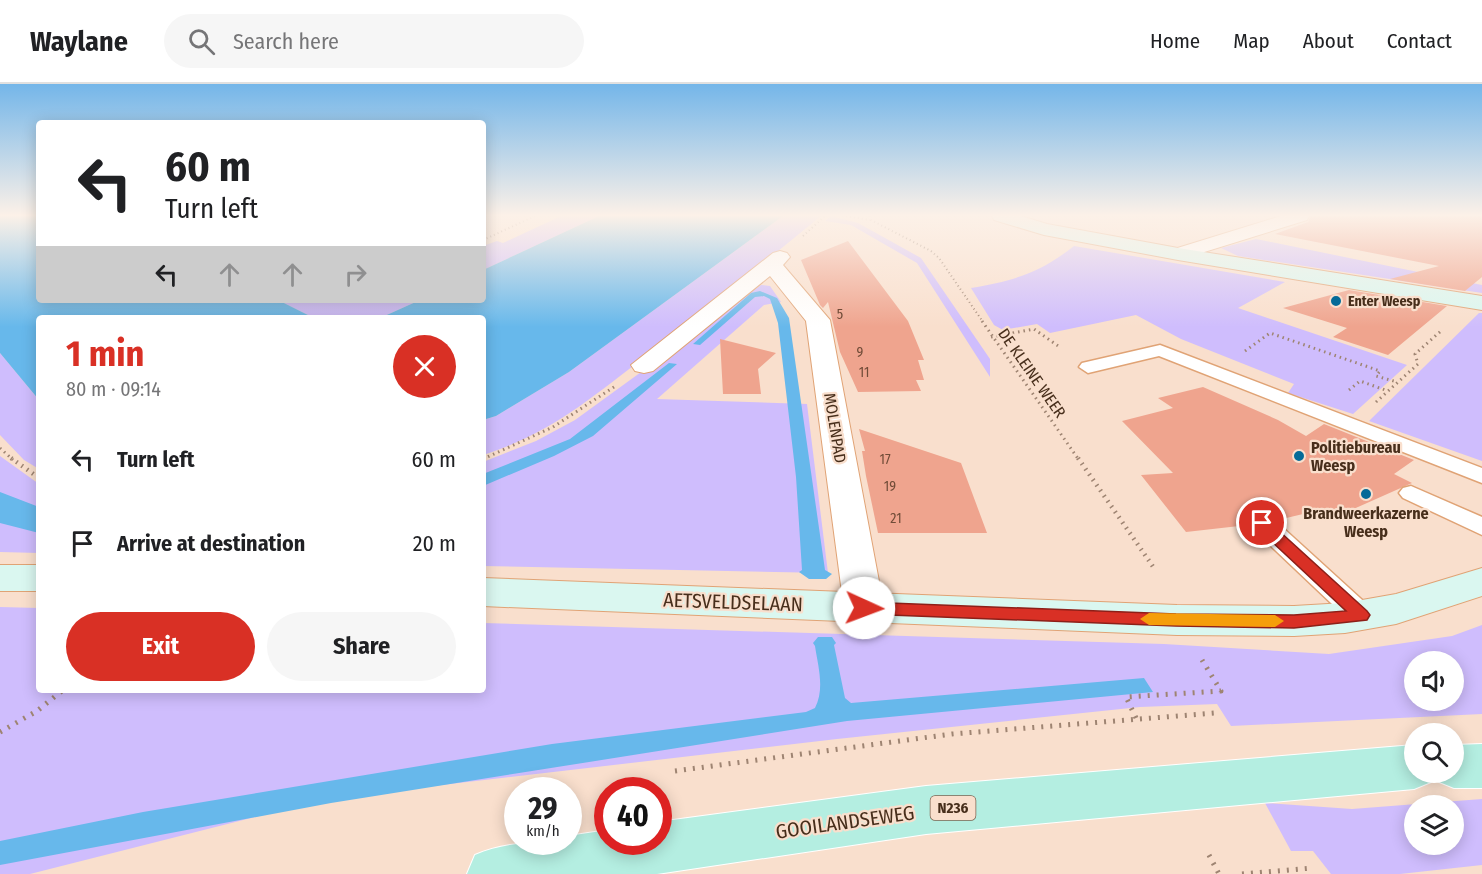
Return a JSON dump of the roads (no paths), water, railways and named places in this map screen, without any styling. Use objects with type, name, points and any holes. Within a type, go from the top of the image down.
[{"type":"main road","points":[[1464,766],[1482,766]]},
{"type":"main road","name":"GOOILANDSEWEG","points":[[494,874],[645,849],[926,810],[1404,769]]},
{"type":"street","points":[[1172,253],[1482,303]]},
{"type":"street","name":"MOLENPAD","points":[[644,365],[776,261],[818,320],[864,608]]},
{"type":"street","points":[[0,578],[36,578]]},
{"type":"street","name":"AETSVELDSELAAN","points":[[486,592],[1176,620],[1294,621],[1361,615],[1396,609],[1482,582]]},
{"type":"lane","points":[[1088,367],[1160,350],[1482,476]]},
{"type":"lane","points":[[1411,493],[1482,526]]},
{"type":"lane","points":[[1262,523],[1361,615]]},
{"type":"water","points":[[0,253],[36,253],[36,303],[284,303],[308,315],[36,315],[36,396],[0,353]]},
{"type":"water","points":[[520,253],[732,253],[569,372],[496,416],[486,419],[486,315],[387,315],[413,303],[486,303],[486,269]]},
{"type":"water","points":[[760,291],[777,298],[789,318],[825,570],[832,574],[826,579],[809,579],[799,572],[802,570],[796,477],[778,323],[770,299],[764,296],[755,297],[700,345],[693,344],[751,293]]},
{"type":"water","points":[[669,363],[677,364],[593,436],[554,456],[486,485],[486,473],[570,439]]},
{"type":"water","points":[[0,492],[36,506],[36,532],[0,523]]},
{"type":"water","points":[[818,637],[832,637],[836,643],[834,645],[845,698],[851,703],[1144,678],[1153,692],[847,721],[331,803],[0,865],[0,841],[143,812],[552,744],[806,712],[815,708],[820,693],[819,669],[813,643]]},
{"type":"place","name":"Enter Weesp","points":[[1336,301]]},
{"type":"place","name":"Politiebureau Weesp","points":[[1299,456]]},
{"type":"place","name":"Brandweerkazerne Weesp","points":[[1366,494]]}]
